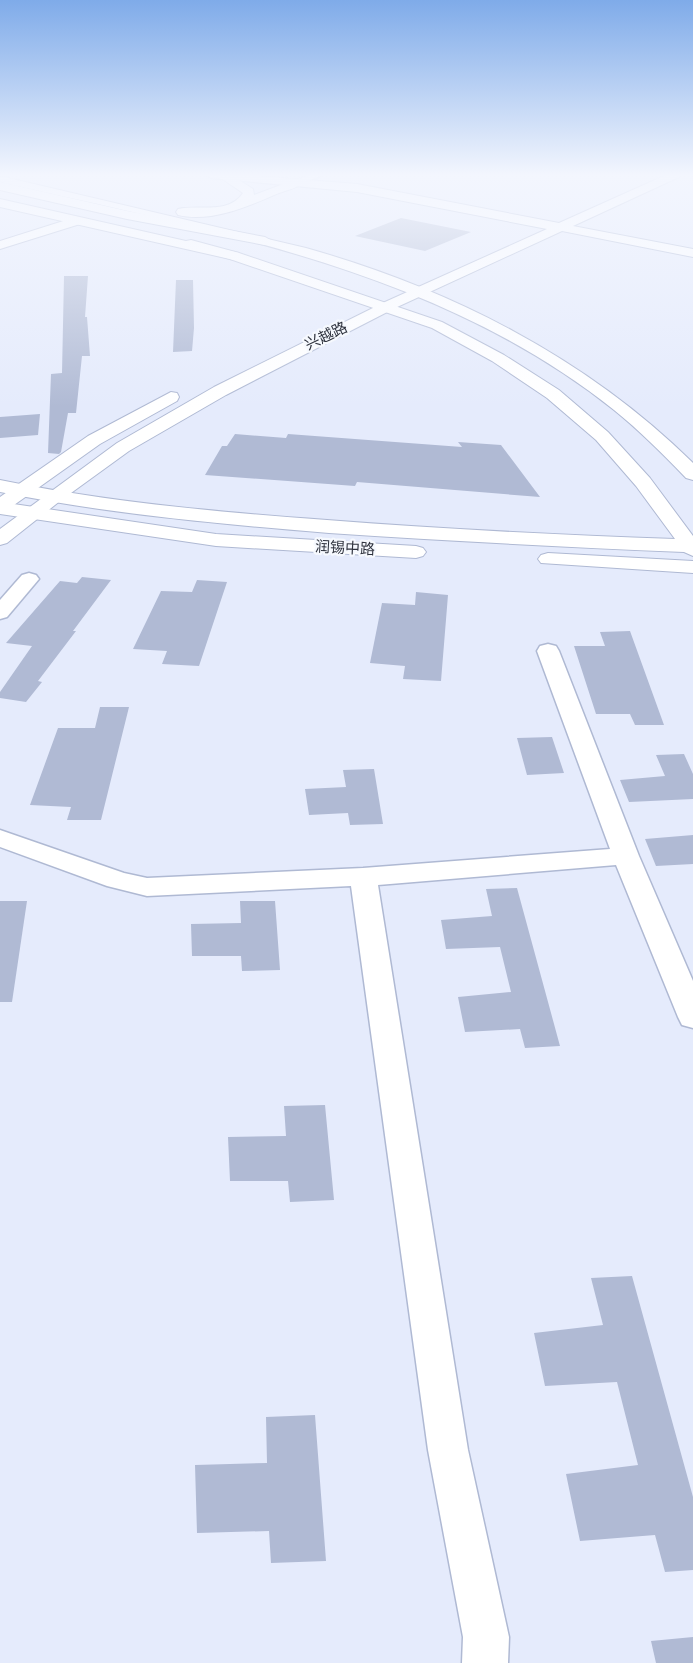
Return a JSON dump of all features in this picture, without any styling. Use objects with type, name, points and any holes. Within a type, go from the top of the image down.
[{"type":"main road","points":[[219,253],[234,256]]},
{"type":"main road","points":[[222,253],[367,300],[436,326],[498,358],[553,394],[602,436],[643,482],[692,547]]},
{"type":"main road","points":[[306,253],[346,264],[418,292],[538,351],[585,381],[630,414],[674,453],[693,474]]},
{"type":"main road","name":"兴越路","points":[[350,308],[473,253]]},
{"type":"main road","name":"兴越路","points":[[0,539],[53,497],[123,447],[220,391],[385,308],[504,253]]},
{"type":"main road","points":[[0,507],[94,440],[186,389]]},
{"type":"main road","name":"润锡中路","points":[[0,486],[53,497],[259,522],[486,538],[692,547]]},
{"type":"main road","name":"润锡中路","points":[[0,507],[216,540],[693,567]]},
{"type":"street","points":[[0,613],[29,579]]},
{"type":"street","points":[[548,652],[626,856],[693,1017]]},
{"type":"street","points":[[0,838],[117,880],[146,888],[364,876],[626,856]]},
{"type":"street","points":[[364,876],[448,1450],[486,1637],[485,1663]]},
{"type":"building","points":[[64,276],[88,276],[85,317],[87,317],[90,356],[82,356],[76,413],[68,413],[61,452],[59,454],[48,453],[51,374],[62,373]]},
{"type":"building","points":[[176,280],[193,280],[194,328],[192,351],[173,352]]},
{"type":"building","points":[[40,414],[38,435],[0,438],[0,417]]},
{"type":"building","points":[[235,434],[286,438],[288,434],[462,447],[458,442],[501,445],[540,497],[357,482],[355,486],[205,475],[222,446],[227,446]]},
{"type":"building","points":[[82,577],[111,580],[73,631],[76,631],[38,681],[42,682],[26,702],[0,698],[0,692],[32,646],[6,643],[60,581],[77,583]]},
{"type":"building","points":[[197,580],[227,582],[199,666],[162,664],[167,651],[133,649],[161,591],[192,592]]},
{"type":"building","points":[[416,592],[448,595],[441,681],[403,679],[405,666],[370,663],[382,603],[415,605]]},
{"type":"building","points":[[630,631],[664,725],[635,725],[630,714],[596,714],[574,646],[605,646],[600,632]]},
{"type":"building","points":[[100,707],[129,707],[101,820],[67,820],[71,807],[30,805],[58,728],[95,728]]},
{"type":"building","points":[[552,737],[564,773],[527,775],[517,738]]},
{"type":"building","points":[[684,754],[693,774],[693,799],[629,802],[620,780],[665,776],[656,755]]},
{"type":"building","points":[[374,769],[383,824],[350,825],[348,813],[309,815],[305,789],[346,787],[343,770]]},
{"type":"building","points":[[693,835],[693,864],[656,866],[645,839]]},
{"type":"building","points":[[517,888],[560,1046],[525,1048],[520,1029],[465,1032],[458,997],[511,992],[500,947],[446,949],[441,920],[492,916],[486,889]]},
{"type":"building","points":[[0,901],[27,901],[12,1002],[0,1002]]},
{"type":"building","points":[[240,901],[275,901],[280,970],[242,971],[241,956],[192,956],[191,924],[241,923]]},
{"type":"building","points":[[325,1105],[334,1200],[290,1202],[288,1181],[230,1181],[228,1137],[286,1136],[284,1106]]},
{"type":"building","points":[[632,1276],[693,1497],[693,1570],[665,1572],[655,1535],[580,1541],[566,1474],[638,1465],[617,1382],[545,1386],[534,1333],[603,1325],[591,1278]]},
{"type":"building","points":[[315,1415],[326,1561],[271,1563],[269,1531],[197,1533],[195,1465],[267,1463],[266,1417]]},
{"type":"building","points":[[693,1637],[693,1663],[656,1663],[651,1641]]}]
